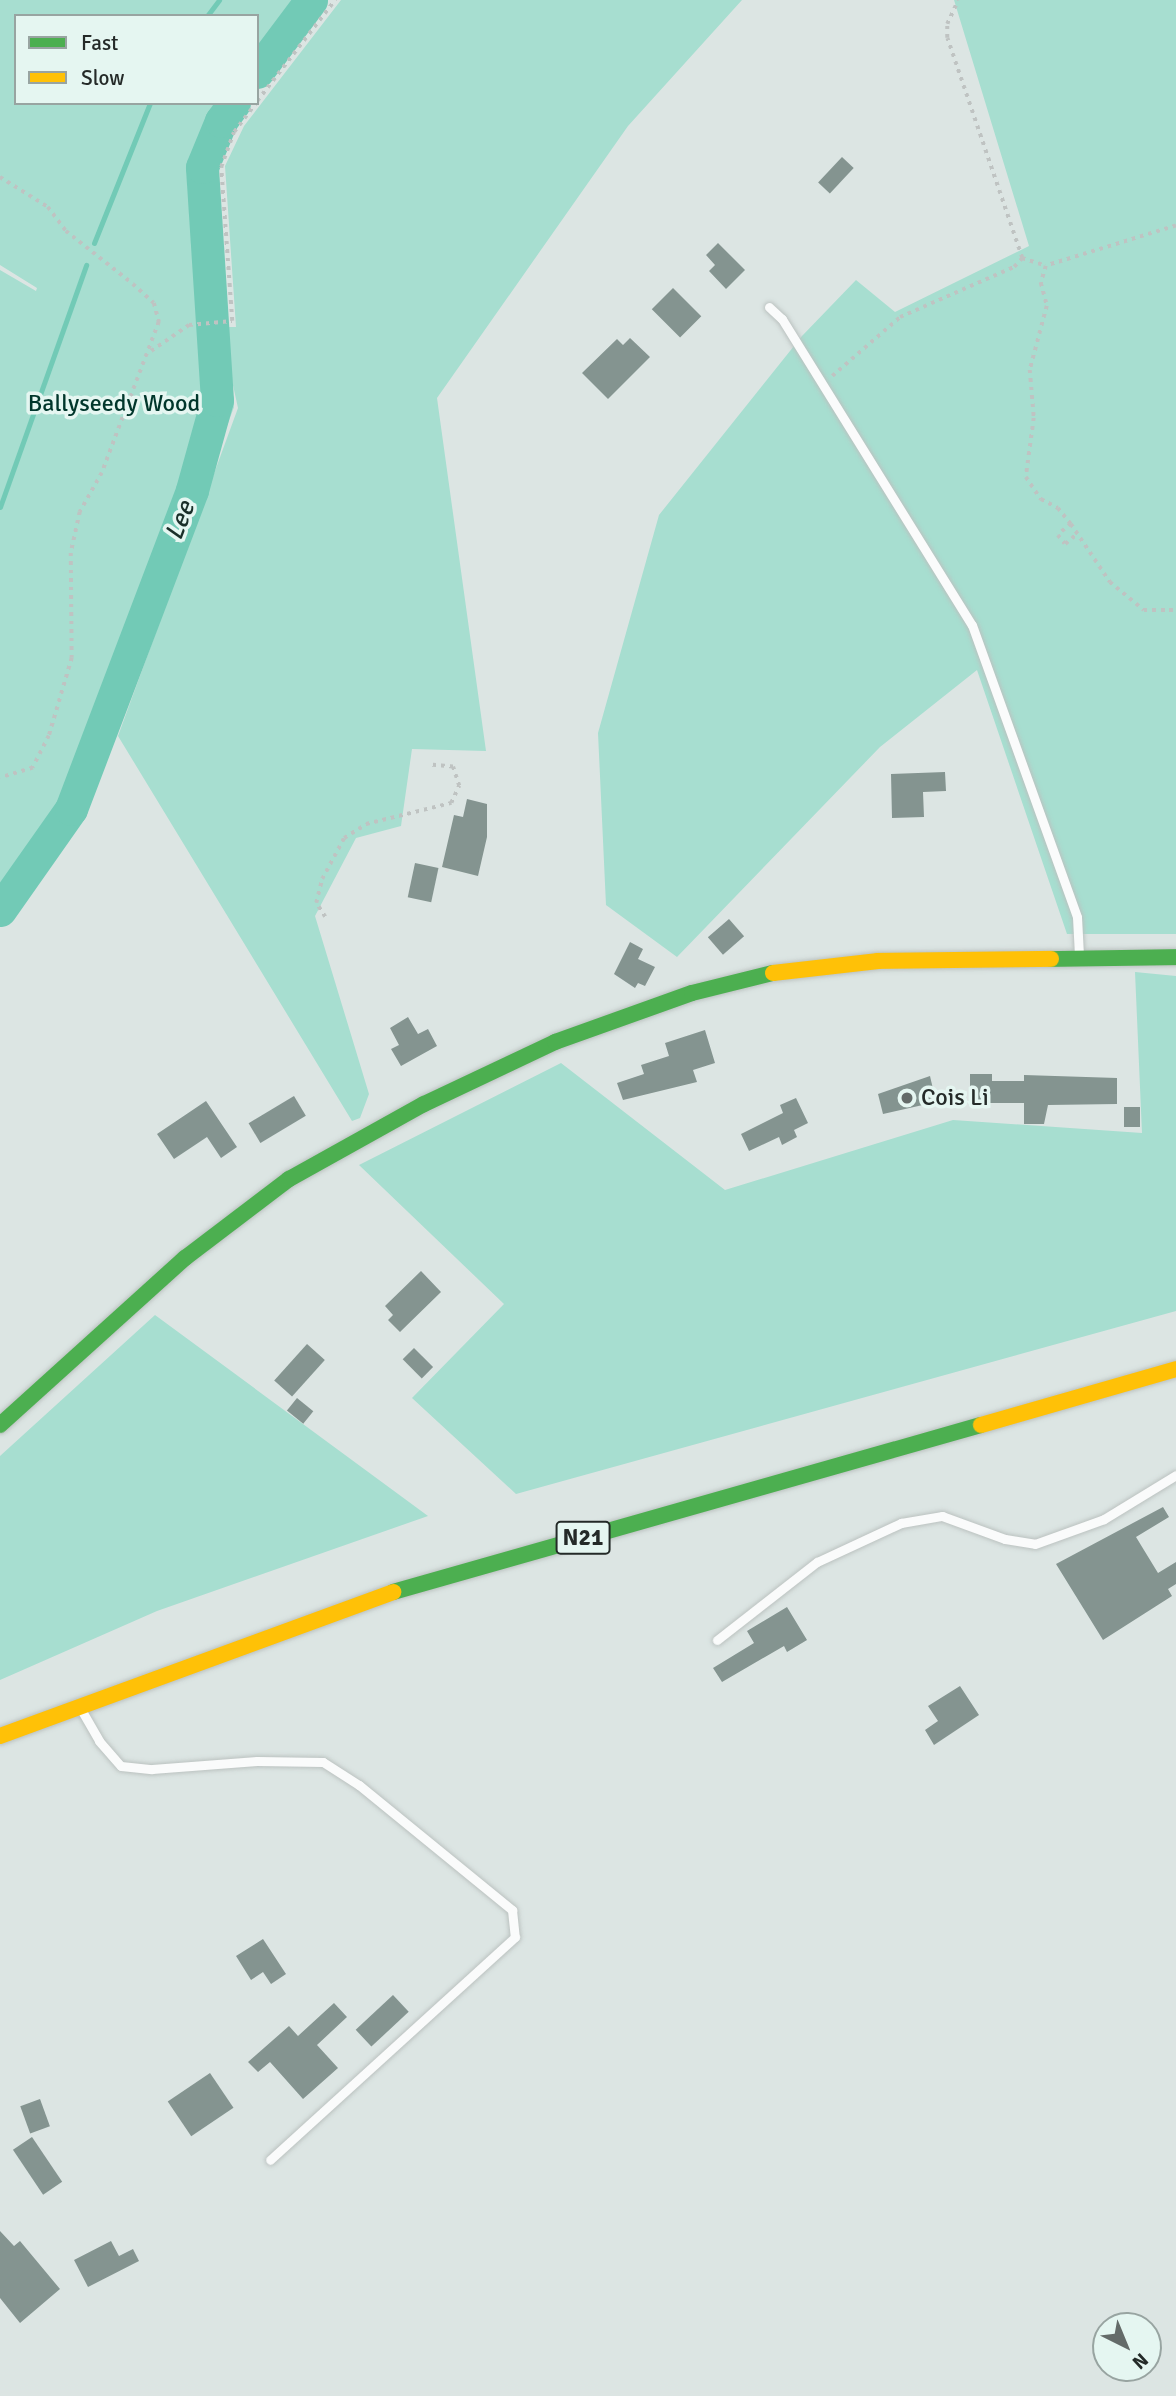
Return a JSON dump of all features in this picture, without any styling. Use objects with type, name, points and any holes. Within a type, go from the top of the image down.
[{"type":"main road","points":[[0,1425],[185,1258],[289,1179],[424,1104],[555,1042],[692,993],[760,975],[878,961],[1176,957]]},
{"type":"main road","name":"N21","points":[[0,1735],[362,1601],[1176,1369]]},
{"type":"lane","points":[[769,307],[782,319],[972,625],[1077,917],[1079,957]]},
{"type":"lane","points":[[717,1640],[817,1562],[901,1523],[942,1516],[1005,1539],[1035,1544],[1104,1520],[1176,1475]]},
{"type":"lane","points":[[79,1706],[99,1741],[121,1766],[152,1769],[257,1761],[323,1762],[359,1785],[512,1910],[515,1937],[270,2160]]},
{"type":"path","points":[[259,99],[335,0]]},
{"type":"path","points":[[958,0],[947,24],[950,52],[1022,258]]},
{"type":"path","points":[[150,352],[189,325],[232,321],[222,215],[221,167],[226,148],[255,105]]},
{"type":"path","points":[[0,177],[48,207],[66,230],[153,303],[159,322],[150,352],[102,473],[80,512],[71,553],[72,658],[49,736],[33,768],[0,778]]},
{"type":"path","points":[[1022,258],[1046,266],[1176,226]]},
{"type":"path","points":[[823,384],[901,317],[1014,267],[1022,258]]},
{"type":"path","points":[[1046,266],[1041,283],[1046,306],[1030,370],[1034,418],[1026,477],[1041,499],[1058,508],[1071,524],[1110,582],[1144,610],[1176,610]]},
{"type":"path","points":[[1071,524],[1058,536],[1065,544],[1077,534]]},
{"type":"path","points":[[325,917],[316,903],[322,879],[344,838],[366,824],[450,803],[459,786],[453,767],[430,765]]},
{"type":"green space","name":"Ballyseedy Wood","points":[[0,0],[328,0],[259,87],[259,14],[14,14],[14,105],[245,105],[229,126],[216,167],[225,339],[226,327],[236,327],[225,166],[244,126],[341,0],[742,0],[628,126],[437,398],[486,751],[412,749],[401,826],[356,838],[315,916],[369,1094],[360,1118],[352,1121],[118,736],[238,408],[229,367],[234,407],[92,790],[0,926],[0,270],[36,291],[37,288],[0,265]]},
{"type":"green space","points":[[954,0],[1176,0],[1176,934],[1067,934],[977,670],[880,747],[677,957],[606,905],[598,733],[659,515],[802,336],[856,280],[895,312],[1029,246]]},
{"type":"green space","points":[[1135,972],[1176,976],[1176,1311],[516,1494],[412,1398],[504,1304],[359,1165],[561,1063],[725,1190],[953,1120],[1142,1133]]},
{"type":"green space","points":[[155,1315],[428,1516],[157,1611],[0,1680],[0,1456]]},
{"type":"building","points":[[842,157],[854,168],[830,194],[818,183]]},
{"type":"building","points":[[718,243],[745,270],[726,289],[709,271],[715,265],[706,255]]},
{"type":"building","points":[[673,288],[701,316],[680,337],[652,309]]},
{"type":"building","points":[[630,338],[650,357],[608,399],[582,373],[617,339],[623,345]]},
{"type":"building","points":[[945,772],[946,791],[923,792],[924,817],[892,818],[891,774]]},
{"type":"building","points":[[467,799],[487,804],[487,837],[478,876],[442,867],[454,815],[463,817]]},
{"type":"building","points":[[415,863],[438,868],[431,902],[408,897]]},
{"type":"building","points":[[729,919],[744,936],[723,955],[708,937]]},
{"type":"building","points":[[630,942],[643,949],[638,959],[655,967],[645,986],[638,983],[635,988],[614,974]]},
{"type":"building","points":[[408,1017],[418,1034],[428,1029],[437,1046],[401,1066],[391,1049],[399,1045],[390,1028]]},
{"type":"building","points":[[705,1030],[715,1063],[693,1070],[697,1082],[623,1100],[617,1083],[644,1074],[641,1065],[669,1056],[665,1043]]},
{"type":"building","points":[[970,1074],[992,1074],[992,1081],[1024,1081],[1024,1075],[1117,1078],[1117,1104],[1048,1105],[1044,1124],[1024,1124],[1024,1103],[970,1103]]},
{"type":"building","name":"Cois Li","points":[[930,1076],[936,1102],[883,1114],[878,1094]]},
{"type":"building","points":[[294,1096],[306,1116],[260,1143],[249,1123]]},
{"type":"building","points":[[796,1098],[808,1123],[794,1130],[797,1137],[782,1145],[779,1137],[749,1151],[741,1134],[783,1113],[780,1105]]},
{"type":"building","points":[[206,1101],[237,1147],[221,1158],[207,1137],[174,1159],[157,1134]]},
{"type":"building","points":[[1124,1107],[1140,1107],[1140,1127],[1124,1127]]},
{"type":"building","points":[[421,1271],[441,1292],[400,1332],[388,1320],[393,1315],[385,1306]]},
{"type":"building","points":[[307,1344],[325,1360],[292,1396],[274,1380]]},
{"type":"building","points":[[414,1348],[433,1367],[422,1378],[403,1359]]},
{"type":"building","points":[[297,1398],[313,1411],[303,1424],[287,1410]]},
{"type":"building","points":[[1163,1507],[1169,1517],[1136,1537],[1158,1573],[1176,1562],[1176,1584],[1168,1589],[1172,1596],[1103,1640],[1056,1564]]},
{"type":"building","points":[[787,1607],[807,1640],[787,1652],[784,1646],[722,1682],[713,1668],[754,1643],[747,1631]]},
{"type":"building","points":[[960,1686],[979,1715],[934,1745],[925,1730],[938,1721],[928,1706]]},
{"type":"building","points":[[263,1939],[286,1974],[271,1984],[263,1972],[251,1980],[236,1956]]},
{"type":"building","points":[[393,1995],[409,2012],[371,2047],[356,2030]]},
{"type":"building","points":[[334,2003],[347,2017],[317,2045],[338,2068],[303,2099],[270,2062],[258,2072],[248,2062],[289,2026],[298,2036]]},
{"type":"building","points":[[210,2073],[233,2108],[191,2136],[168,2102]]},
{"type":"building","points":[[40,2099],[50,2126],[30,2133],[20,2106]]},
{"type":"building","points":[[32,2137],[62,2182],[43,2195],[13,2150]]},
{"type":"building","points":[[0,2231],[14,2246],[20,2241],[60,2289],[20,2323],[0,2298]]},
{"type":"building","points":[[111,2241],[119,2256],[133,2249],[139,2261],[88,2287],[74,2260]]},
{"type":"waterway","points":[[208,14],[219,0]]},
{"type":"waterway","name":"Lee","points":[[259,69],[311,0]]},
{"type":"waterway","points":[[94,243],[149,105]]},
{"type":"waterway","name":"Lee","points":[[0,910],[71,809],[192,490],[217,400],[202,167],[221,121],[233,105]]},
{"type":"waterway","points":[[0,507],[86,265]]},
{"type":"traffic: fast","points":[[1051,959],[1176,957]]},
{"type":"traffic: fast","points":[[0,1425],[185,1258],[289,1179],[424,1104],[555,1042],[692,993],[773,973]]},
{"type":"traffic: fast","points":[[393,1592],[981,1425]]},
{"type":"traffic: slow","points":[[773,973],[878,961],[1051,959]]},
{"type":"traffic: slow","points":[[981,1425],[1176,1369]]},
{"type":"traffic: slow","points":[[0,1736],[393,1592]]},
{"type":"place","name":"Cois Li","points":[[907,1098]]}]
